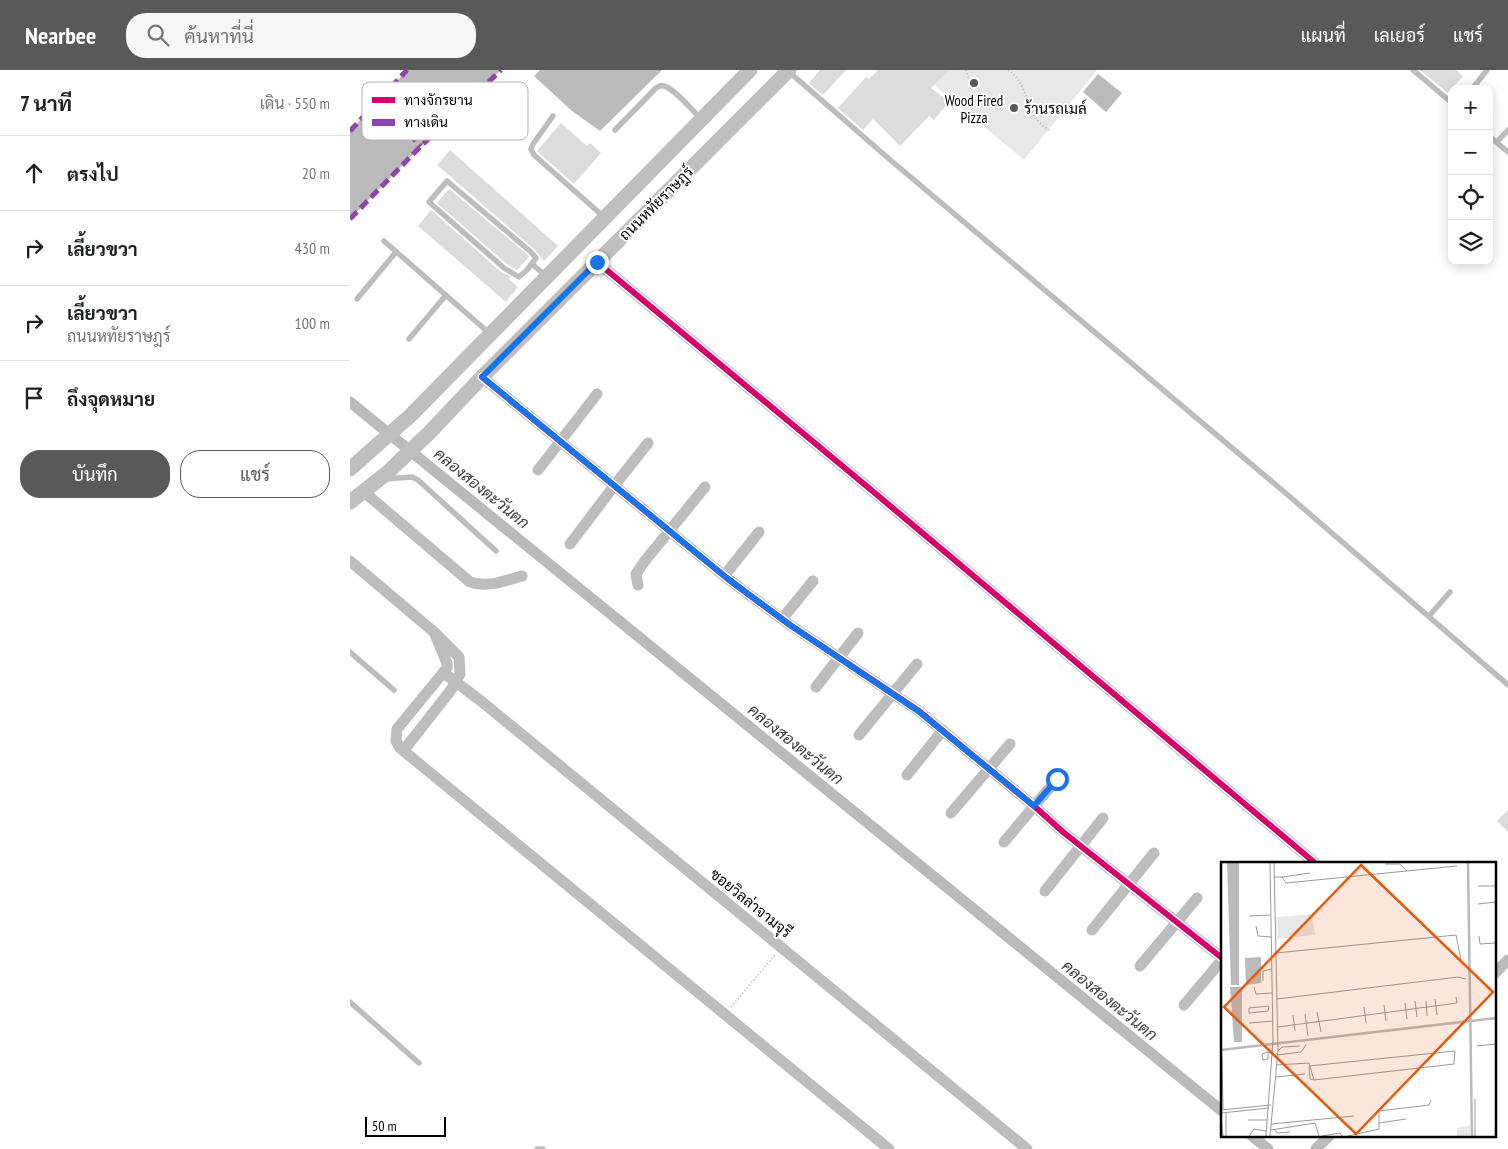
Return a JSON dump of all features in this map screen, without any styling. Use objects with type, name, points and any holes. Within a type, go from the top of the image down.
[{"type":"main road","name":"ถนนหทัยราษฎร์","points":[[356,462],[410,416],[489,333],[750,70]]},
{"type":"main road","name":"ถนนหทัยราษฎร์","points":[[350,502],[384,476],[429,433],[482,377],[789,71]]},
{"type":"street","points":[[597,262],[1314,862]]},
{"type":"street","points":[[482,377],[724,576],[782,619],[893,693],[943,730],[1128,884],[1221,958]]},
{"type":"street","points":[[538,470],[597,394]]},
{"type":"street","points":[[570,544],[648,443]]},
{"type":"street","points":[[638,584],[636,574],[644,562],[705,487]]},
{"type":"street","points":[[364,492],[470,582],[480,585],[522,576]]},
{"type":"street","points":[[724,576],[760,532]]},
{"type":"street","points":[[350,561],[434,632],[459,657],[460,674],[456,682],[404,750]]},
{"type":"street","points":[[782,619],[812,581]]},
{"type":"street","points":[[434,632],[447,663],[447,668],[397,729],[396,742],[889,1149]]},
{"type":"street","points":[[816,688],[858,633]]},
{"type":"street","points":[[860,735],[917,664]]},
{"type":"street","name":"ซอยวิลล่าจามจุรี","points":[[444,673],[1027,1149]]},
{"type":"street","points":[[907,775],[943,730]]},
{"type":"street","points":[[950,813],[1010,744]]},
{"type":"street","points":[[1004,842],[1057,779]]},
{"type":"street","points":[[1045,891],[1103,818]]},
{"type":"street","points":[[1092,930],[1154,853]]},
{"type":"street","points":[[1140,966],[1197,898]]},
{"type":"street","points":[[1184,1005],[1221,960]]},
{"type":"lane","points":[[1413,70],[1448,101]]},
{"type":"lane","points":[[1475,85],[1487,70]]},
{"type":"lane","points":[[789,71],[888,158],[954,212],[1508,685]]},
{"type":"lane","points":[[615,130],[659,86],[664,86],[672,91],[701,119]]},
{"type":"lane","points":[[553,116],[533,144],[531,149],[534,156],[604,217]]},
{"type":"lane","points":[[1497,142],[1508,130]]},
{"type":"lane","points":[[1493,139],[1508,152]]},
{"type":"lane","points":[[447,181],[531,252],[536,258],[532,264],[518,277],[514,275],[429,202],[447,181]]},
{"type":"lane","points":[[384,241],[489,333]]},
{"type":"lane","points":[[357,299],[396,252]]},
{"type":"lane","points":[[532,264],[546,276]]},
{"type":"lane","points":[[409,339],[446,295]]},
{"type":"lane","points":[[384,476],[418,480],[496,551]]},
{"type":"lane","points":[[1429,616],[1450,592]]},
{"type":"lane","points":[[350,652],[394,690]]},
{"type":"lane","points":[[350,1002],[420,1063]]},
{"type":"lane","points":[[537,1149],[543,1149]]},
{"type":"path","points":[[966,70],[971,81]]},
{"type":"path","points":[[1008,70],[1015,75],[1023,89],[1034,117],[1049,130]]},
{"type":"path","points":[[725,1014],[781,947]]},
{"type":"shaded area","points":[[407,70],[501,70],[488,82],[396,82]]},
{"type":"shaded area","points":[[540,70],[662,70],[600,131],[572,111],[534,76]]},
{"type":"shaded area","name":"ร้านรถเมล์","points":[[916,70],[1097,70],[1024,160]]},
{"type":"shaded area","points":[[1098,74],[1122,93],[1106,112],[1083,92]]},
{"type":"shaded area","points":[[362,118],[362,140],[427,140],[350,219],[350,131]]},
{"type":"building","points":[[820,70],[846,70],[823,95],[809,83]]},
{"type":"building","points":[[878,70],[949,70],[931,88],[949,102],[934,120],[929,116],[900,146],[873,119],[863,130],[838,108],[866,77],[869,79]]},
{"type":"building","points":[[1420,70],[1456,70],[1463,76],[1455,85],[1448,85],[1448,93]]},
{"type":"building","points":[[561,123],[587,146],[590,143],[601,153],[574,184],[537,151]]},
{"type":"building","points":[[450,150],[558,246],[544,261],[534,249],[437,165]]},
{"type":"building","points":[[449,189],[528,255],[529,257],[517,270],[507,264],[437,203]]},
{"type":"building","points":[[431,210],[501,272],[511,277],[509,279],[518,287],[506,302],[418,226]]},
{"type":"building","points":[[1508,810],[1508,832],[1497,821]]},
{"type":"waterway","name":"คลองสองตะวันตก","points":[[350,402],[1221,1110]]},
{"type":"waterway","points":[[1496,972],[1508,960]]},
{"type":"waterway","name":"คลองสองตะวันตก","points":[[1252,1136],[1268,1149]]},
{"type":"waterway","points":[[1316,1149],[1329,1136]]},
{"type":"marked path","points":[[396,82],[407,70]]},
{"type":"marked path","points":[[488,82],[501,70]]},
{"type":"marked path","points":[[350,131],[362,118]]},
{"type":"marked path","points":[[415,140],[421,146]]},
{"type":"marked path","points":[[350,219],[427,140]]},
{"type":"cycle path","points":[[597,262],[1314,862]]},
{"type":"cycle path","points":[[482,377],[728,579],[790,625],[919,711],[1063,832],[1221,957]]},
{"type":"place","name":"Wood Fired Pizza","points":[[974,83]]},
{"type":"place","name":"ร้านรถเมล์","points":[[1014,108]]},
{"type":"route","points":[[597,262],[482,377],[728,579],[790,625],[918,711],[1034,806],[1057,779]]}]
